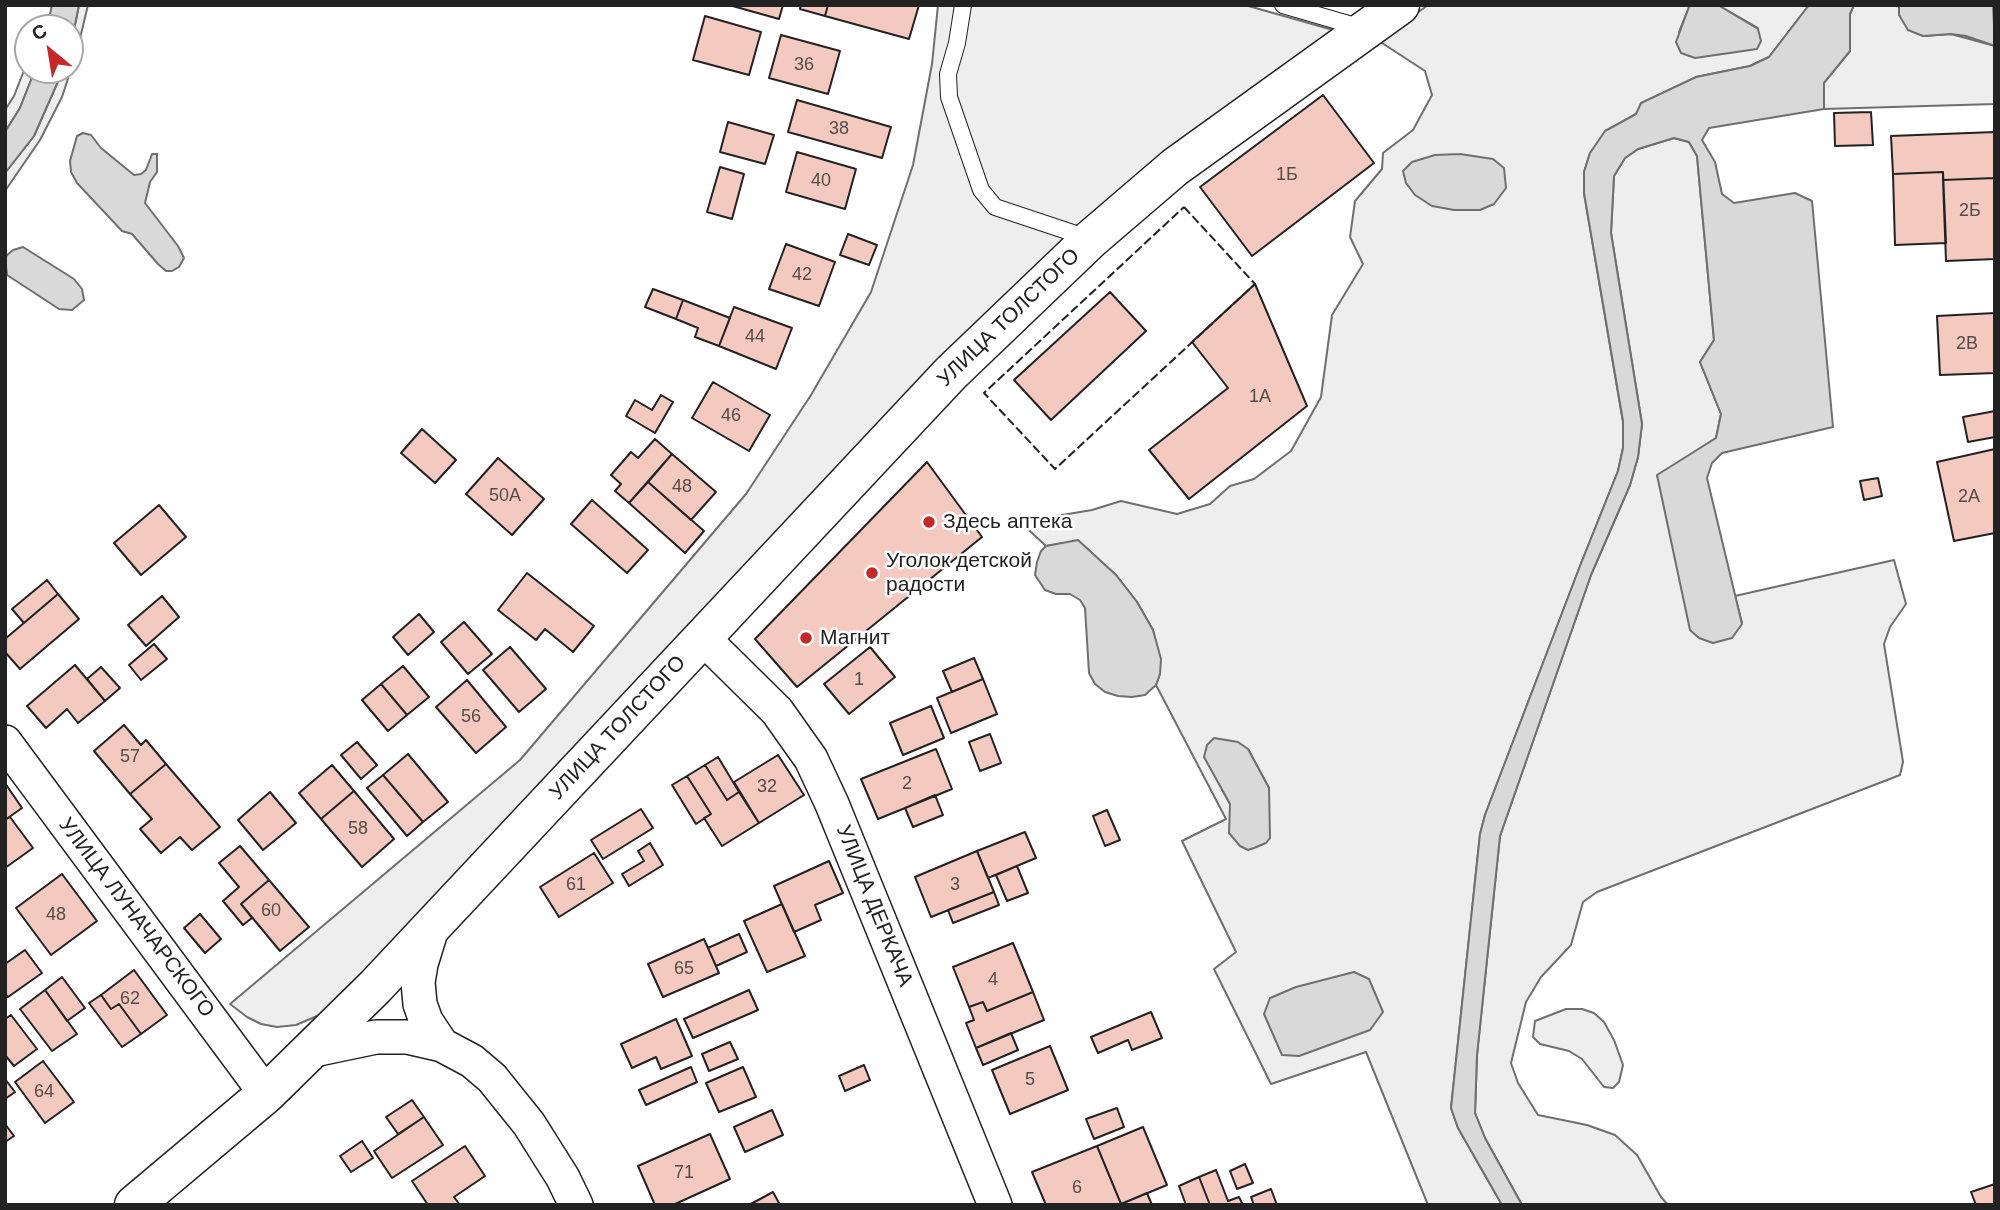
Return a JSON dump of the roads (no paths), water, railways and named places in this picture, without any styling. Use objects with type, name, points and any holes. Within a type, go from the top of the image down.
[{"type":"main road","name":"УЛИЦА ТОЛСТОГО","points":[[134,1205],[266,1094],[375,987],[951,373],[1091,239],[1175,167],[1401,5]]},
{"type":"street","name":"УЛИЦА ДЕРКАЧА","points":[[703,638],[777,711],[816,769],[995,1205]]},
{"type":"street","name":"УЛИЦА ЛУНАЧАРСКОГО","points":[[5,742],[266,1094]]},
{"type":"street","points":[[433,925],[418,982],[420,1004],[426,1021],[442,1045]]},
{"type":"street","points":[[309,1051],[376,1037],[407,1037],[442,1045],[471,1061],[507,1095],[546,1151],[576,1205]]},
{"type":"lane","name":"УЛИЦА ТОЛСТОГО","points":[[963,5],[957,43],[948,74],[949,97],[981,190],[995,207],[1091,239]]},
{"type":"lane","points":[[1283,5],[1367,30]]},
{"type":"place","name":"Здесь аптека","points":[[929,522]]},
{"type":"place","name":"Уголок детской радости","points":[[872,573]]},
{"type":"place","name":"Магнит","points":[[806,638]]}]
